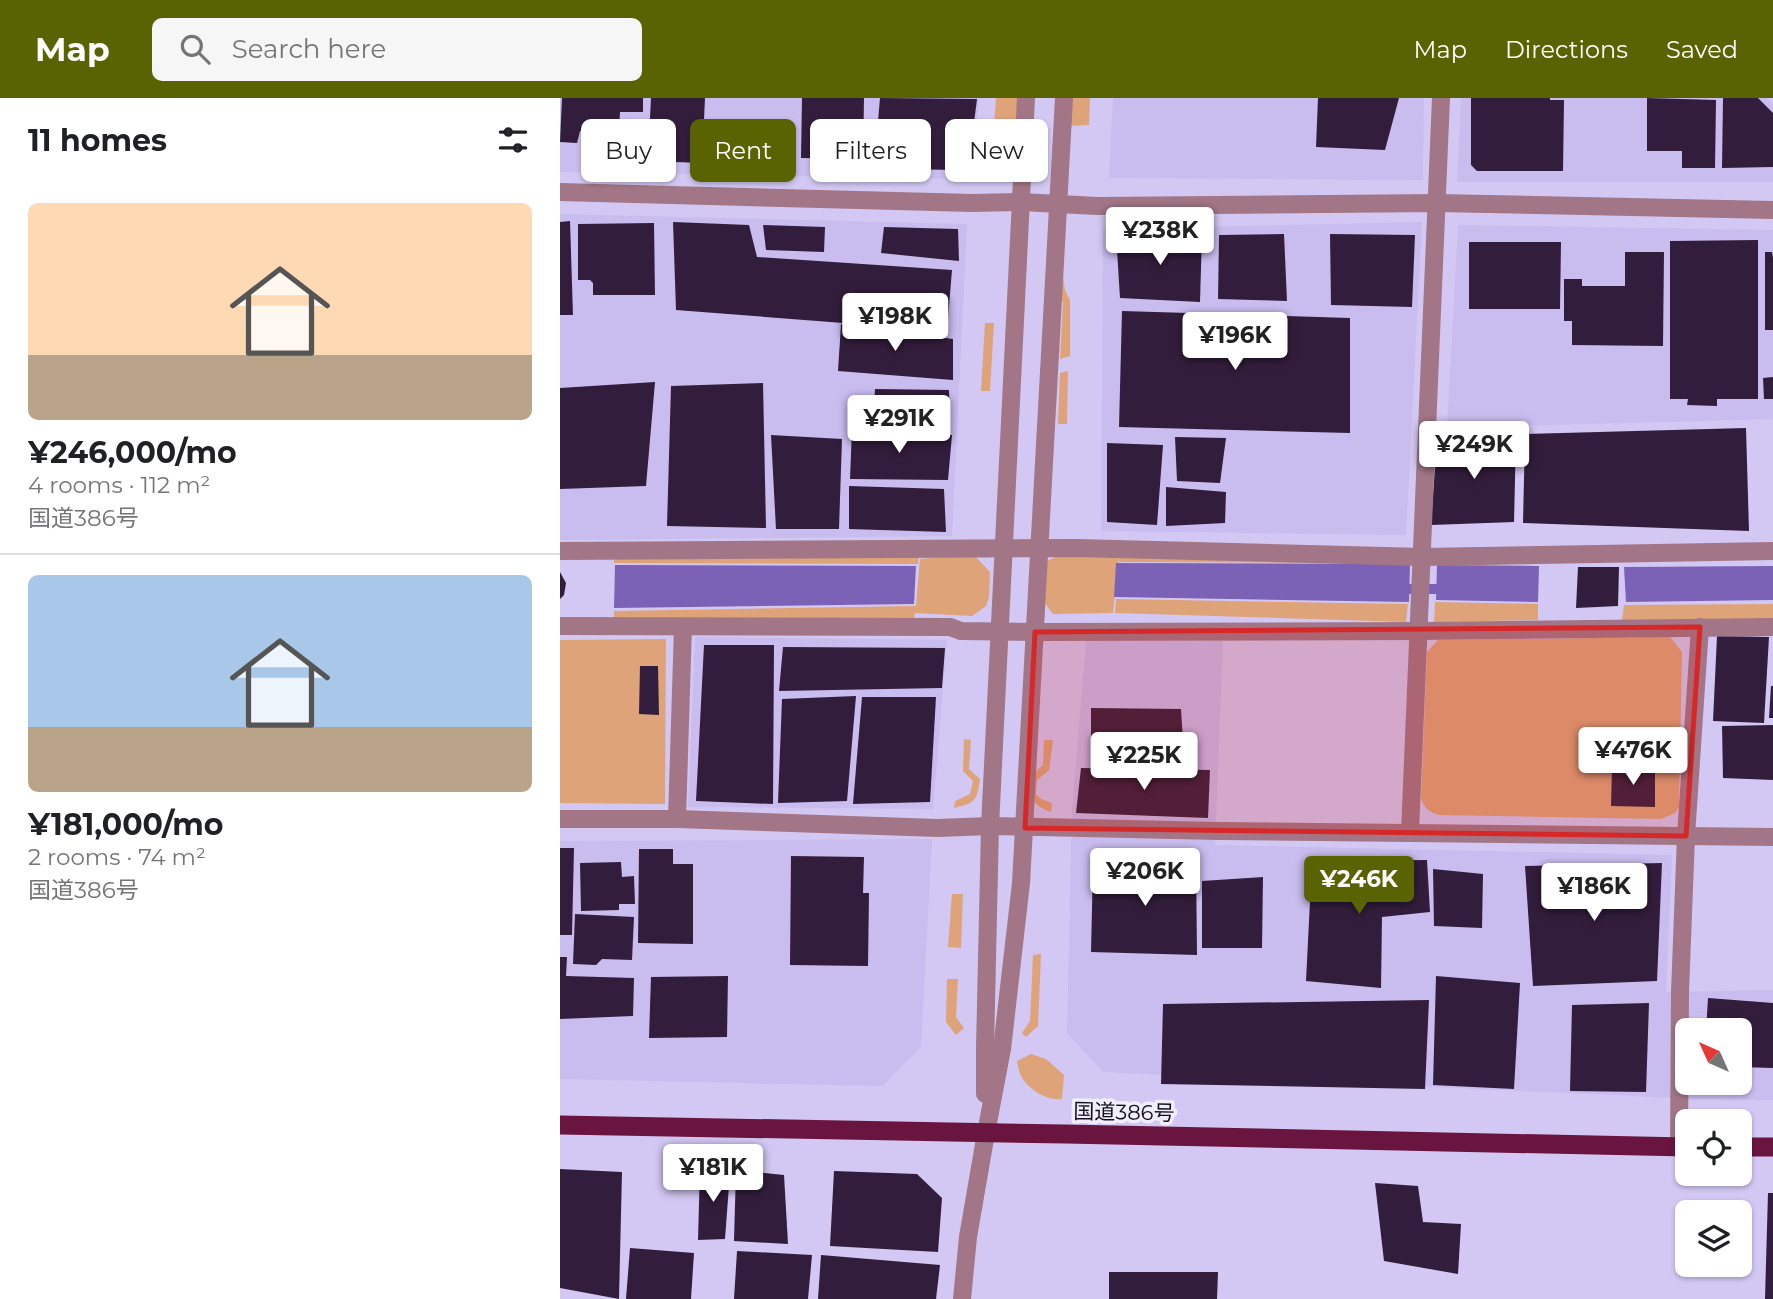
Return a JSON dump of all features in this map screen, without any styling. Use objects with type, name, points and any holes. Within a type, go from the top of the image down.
[{"type":"highway","name":"国道386号","points":[[560,1125],[1675,1147]]},
{"type":"highway","points":[[1752,1147],[1773,1147]]},
{"type":"street","points":[[986,1133],[985,1048],[990,826],[1026,98]]},
{"type":"street","points":[[962,1299],[968,1237],[1002,1049],[1021,883],[1064,98]]},
{"type":"street","points":[[1410,832],[1441,98]]},
{"type":"street","points":[[560,192],[1097,206],[1437,202],[1773,210]]},
{"type":"street","points":[[560,551],[1040,548],[1422,556],[1773,551]]},
{"type":"street","points":[[560,626],[950,628],[999,632],[1773,627]]},
{"type":"street","points":[[677,818],[683,627]]},
{"type":"street","points":[[1682,1109],[1680,992],[1686,836],[1700,627]]},
{"type":"street","points":[[560,819],[677,818],[938,828],[990,826],[1773,837]]},
{"type":"highlighted area","points":[[1700,627],[1686,836],[1025,828],[1035,632]]},
{"type":"shaded area","points":[[560,98],[979,98],[977,119],[945,119],[945,179],[931,178],[931,119],[810,119],[810,176],[796,176],[796,119],[690,119],[690,174],[676,174],[676,119],[581,119],[581,172],[560,172]]},
{"type":"shaded area","points":[[996,98],[1022,98],[1021,119],[994,119]]},
{"type":"shaded area","points":[[1069,98],[1090,98],[1089,125],[1067,126]]},
{"type":"shaded area","points":[[1113,98],[1424,98],[1423,180],[1109,178]]},
{"type":"shaded area","points":[[1461,98],[1766,98],[1773,104],[1773,182],[1457,182]]},
{"type":"shaded area","points":[[560,214],[967,224],[952,536],[560,540]]},
{"type":"shaded area","points":[[1422,222],[1406,535],[1101,531],[1103,229]]},
{"type":"shaded area","points":[[1458,225],[1773,230],[1773,419],[1447,428]]},
{"type":"shaded area","points":[[1057,275],[1063,277],[1070,300],[1070,356],[1060,359],[1063,303],[1057,294]]},
{"type":"shaded area","points":[[985,323],[994,323],[990,391],[981,391]]},
{"type":"shaded area","points":[[1068,371],[1067,424],[1058,424],[1060,373]]},
{"type":"shaded area","points":[[1067,552],[1409,563],[1119,562],[1119,556],[1113,613],[1053,614],[1041,598],[1042,563]]},
{"type":"shaded area","points":[[614,553],[919,554],[918,564],[614,563]]},
{"type":"shaded area","points":[[973,554],[990,572],[986,606],[972,616],[915,613],[914,619],[614,620],[614,611],[916,606],[920,559]]},
{"type":"shaded area","points":[[1116,563],[1410,564],[1409,602],[1114,597]]},
{"type":"shaded area","points":[[615,565],[916,566],[914,604],[614,608]]},
{"type":"shaded area","points":[[1437,565],[1539,566],[1538,602],[1436,600]]},
{"type":"shaded area","points":[[1773,566],[1773,600],[1626,602],[1624,567]]},
{"type":"shaded area","points":[[1116,599],[1408,604],[1406,622],[1115,613]]},
{"type":"shaded area","points":[[1435,602],[1538,604],[1538,620],[1434,622]]},
{"type":"shaded area","points":[[1773,604],[1773,619],[1622,620],[1624,605]]},
{"type":"shaded area","points":[[695,637],[947,640],[933,809],[688,807]]},
{"type":"shaded area","points":[[1670,637],[1682,652],[1679,807],[1675,813],[1661,819],[1439,815],[1426,807],[1421,798],[1427,652],[1438,640]]},
{"type":"shaded area","points":[[666,639],[665,804],[560,803],[560,640]]},
{"type":"shaded area","points":[[1086,640],[1223,641],[1215,845],[1672,855],[1666,992],[1773,990],[1773,1100],[1698,1099],[1103,1072],[1067,1033],[1072,812]]},
{"type":"shaded area","points":[[964,739],[971,740],[969,769],[980,779],[974,800],[954,808],[955,801],[970,794],[973,781],[963,771]]},
{"type":"shaded area","points":[[1044,740],[1053,740],[1049,770],[1037,780],[1036,794],[1052,803],[1051,812],[1035,803],[1031,790],[1031,776],[1043,765]]},
{"type":"shaded area","points":[[932,839],[921,1046],[883,1086],[560,1079],[560,841]]},
{"type":"shaded area","points":[[952,894],[963,894],[961,948],[948,947]]},
{"type":"shaded area","points":[[1041,954],[1038,1026],[1026,1037],[1022,1033],[1030,1021],[1033,955]]},
{"type":"shaded area","points":[[947,979],[958,979],[956,1017],[964,1028],[956,1035],[946,1022]]},
{"type":"shaded area","points":[[1031,1054],[1046,1059],[1064,1075],[1062,1099],[1039,1094],[1022,1078],[1017,1061]]},
{"type":"building","points":[[562,98],[643,98],[643,112],[620,112],[620,119],[581,119],[577,143],[560,142]]},
{"type":"building","points":[[651,98],[705,98],[704,119],[690,119],[690,163],[676,162],[676,119],[650,119]]},
{"type":"building","points":[[802,98],[864,98],[864,119],[810,119],[810,158],[801,158]]},
{"type":"building","points":[[880,98],[977,99],[974,119],[945,119],[945,170],[931,170],[931,119],[878,119]]},
{"type":"building","points":[[1318,98],[1399,98],[1385,150],[1316,147]]},
{"type":"building","points":[[1471,98],[1564,100],[1563,171],[1477,171],[1471,165]]},
{"type":"building","points":[[1647,98],[1716,100],[1715,168],[1682,168],[1682,151],[1647,151]]},
{"type":"building","points":[[1723,98],[1758,98],[1773,113],[1773,167],[1722,168]]},
{"type":"building","points":[[570,221],[573,315],[560,315],[560,222]]},
{"type":"building","points":[[673,222],[749,225],[757,257],[952,270],[947,331],[676,310]]},
{"type":"building","points":[[654,223],[655,295],[593,295],[593,283],[590,280],[578,280],[578,224]]},
{"type":"building","points":[[763,225],[825,227],[824,252],[766,250]]},
{"type":"building","points":[[884,227],[958,229],[959,261],[881,253]]},
{"type":"building","points":[[1116,234],[1202,234],[1200,302],[1120,298]]},
{"type":"building","points":[[1284,234],[1287,301],[1218,299],[1219,235]]},
{"type":"building","points":[[1330,234],[1415,235],[1412,307],[1331,305]]},
{"type":"building","points":[[1758,240],[1758,399],[1717,399],[1717,406],[1687,405],[1688,399],[1670,399],[1670,241]]},
{"type":"building","points":[[1469,242],[1561,242],[1560,309],[1469,309]]},
{"type":"building","points":[[1625,252],[1664,252],[1663,346],[1572,345],[1572,321],[1564,321],[1564,279],[1582,279],[1582,286],[1625,286]]},
{"type":"building","points":[[1765,252],[1772,252],[1773,258],[1773,330],[1765,330]]},
{"type":"building","points":[[1122,311],[1350,318],[1350,433],[1119,427]]},
{"type":"building","points":[[841,324],[953,339],[953,380],[838,371]]},
{"type":"building","points":[[1773,377],[1773,399],[1764,399],[1763,378]]},
{"type":"building","points":[[655,382],[646,486],[560,489],[560,388]]},
{"type":"building","points":[[763,383],[766,528],[667,526],[671,386]]},
{"type":"building","points":[[875,389],[949,390],[950,431],[873,423]]},
{"type":"building","points":[[852,428],[952,435],[948,480],[850,479]]},
{"type":"building","points":[[1746,428],[1749,531],[1523,523],[1525,434]]},
{"type":"building","points":[[771,435],[842,439],[839,529],[776,529]]},
{"type":"building","points":[[1175,437],[1226,438],[1220,483],[1177,481]]},
{"type":"building","points":[[1516,437],[1514,522],[1431,525],[1437,438]]},
{"type":"building","points":[[1107,443],[1163,445],[1157,525],[1107,522]]},
{"type":"building","points":[[849,486],[944,489],[946,532],[849,529]]},
{"type":"building","points":[[1166,487],[1226,492],[1225,523],[1166,526]]},
{"type":"building","points":[[1578,567],[1619,567],[1618,606],[1576,608]]},
{"type":"building","points":[[560,572],[566,583],[564,595],[560,599]]},
{"type":"building","points":[[1717,636],[1769,637],[1764,723],[1713,721]]},
{"type":"building","points":[[704,645],[774,645],[773,804],[696,801]]},
{"type":"building","points":[[783,647],[945,648],[942,688],[779,691]]},
{"type":"building","points":[[640,666],[658,666],[659,715],[639,714]]},
{"type":"building","points":[[1771,686],[1773,718],[1769,718]]},
{"type":"building","points":[[856,696],[847,801],[778,803],[782,699]]},
{"type":"building","points":[[862,697],[936,697],[930,802],[853,804]]},
{"type":"building","points":[[1091,708],[1181,709],[1184,756],[1091,752]]},
{"type":"building","points":[[1773,725],[1773,780],[1723,778],[1722,726]]},
{"type":"building","points":[[1612,767],[1655,769],[1655,807],[1611,806]]},
{"type":"building","points":[[1081,768],[1210,770],[1208,818],[1076,813]]},
{"type":"building","points":[[560,848],[574,848],[572,935],[560,935]]},
{"type":"building","points":[[639,849],[673,849],[673,864],[693,864],[693,944],[638,943]]},
{"type":"building","points":[[791,856],[864,857],[863,893],[869,893],[868,966],[790,965]]},
{"type":"building","points":[[1196,860],[1197,955],[1091,952],[1093,864]]},
{"type":"building","points":[[1427,860],[1430,912],[1382,917],[1381,988],[1306,981],[1312,861]]},
{"type":"building","points":[[621,862],[622,877],[634,876],[635,904],[619,904],[619,910],[581,911],[580,863]]},
{"type":"building","points":[[1662,863],[1657,981],[1533,986],[1525,866]]},
{"type":"building","points":[[1433,869],[1483,874],[1482,928],[1434,926]]},
{"type":"building","points":[[1263,877],[1262,948],[1202,948],[1202,881]]},
{"type":"building","points":[[575,914],[634,917],[632,960],[602,959],[596,965],[573,964]]},
{"type":"building","points":[[560,957],[567,957],[566,976],[634,978],[633,1016],[560,1019]]},
{"type":"building","points":[[728,976],[727,1037],[649,1038],[651,977]]},
{"type":"building","points":[[1436,976],[1520,983],[1514,1089],[1433,1085]]},
{"type":"building","points":[[1708,998],[1773,1003],[1773,1068],[1752,1067],[1752,1018],[1707,1018]]},
{"type":"building","points":[[1429,1000],[1425,1089],[1161,1084],[1163,1004]]},
{"type":"building","points":[[1649,1003],[1646,1092],[1570,1091],[1572,1005]]},
{"type":"building","points":[[700,1167],[730,1172],[725,1239],[698,1240]]},
{"type":"building","points":[[560,1169],[622,1172],[619,1299],[560,1288]]},
{"type":"building","points":[[736,1170],[784,1175],[788,1244],[734,1241]]},
{"type":"building","points":[[834,1171],[917,1174],[942,1198],[938,1252],[830,1246]]},
{"type":"building","points":[[1375,1183],[1418,1186],[1423,1222],[1461,1224],[1458,1274],[1384,1261]]},
{"type":"building","points":[[1768,1193],[1773,1193],[1773,1299],[1765,1299]]},
{"type":"building","points":[[630,1248],[694,1253],[691,1299],[626,1299]]},
{"type":"building","points":[[737,1251],[812,1255],[808,1299],[734,1299]]},
{"type":"building","points":[[821,1255],[940,1265],[936,1299],[818,1299]]},
{"type":"building","points":[[1109,1272],[1218,1272],[1217,1299],[1109,1299]]},
{"type":"waterway","points":[[1396,589],[1450,589]]}]
